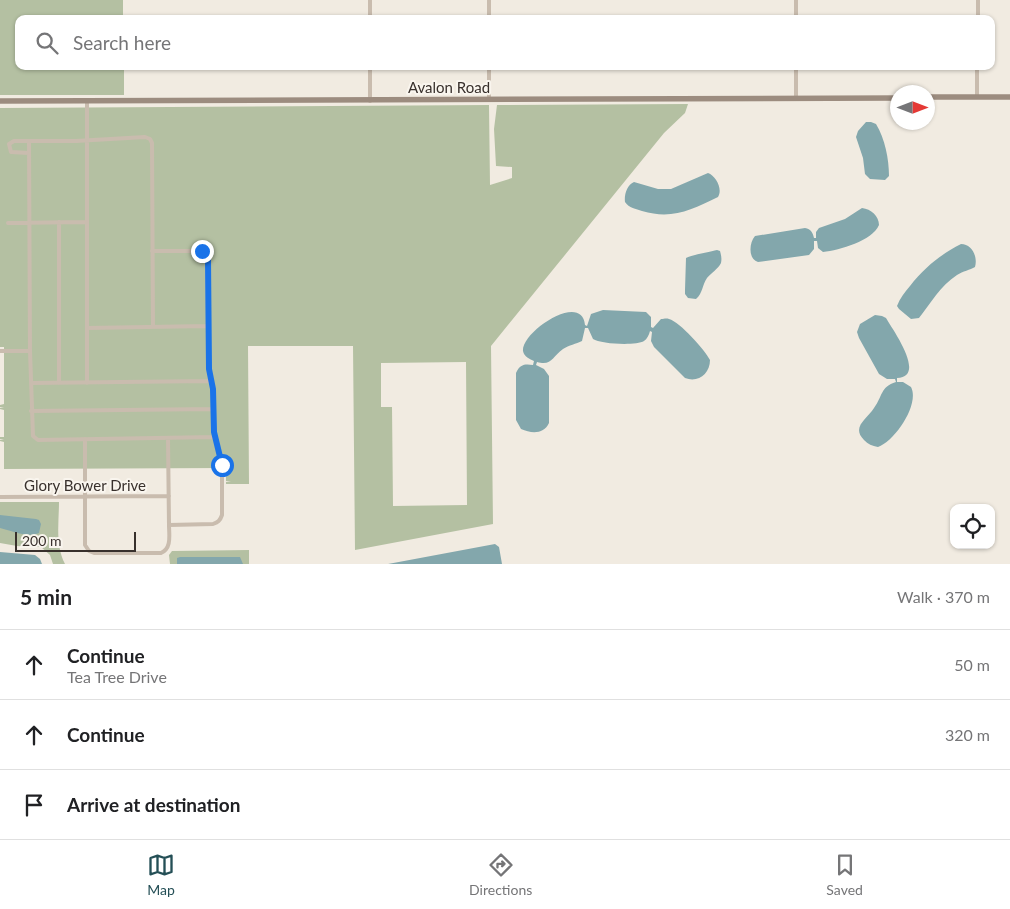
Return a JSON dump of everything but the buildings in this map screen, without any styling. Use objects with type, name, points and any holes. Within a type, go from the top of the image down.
[{"type":"main road","points":[[935,97],[1010,97]]},
{"type":"main road","name":"Avalon Road","points":[[0,102],[890,98]]},
{"type":"street","points":[[370,0],[370,15]]},
{"type":"street","points":[[489,0],[489,15]]},
{"type":"street","points":[[796,0],[796,15]]},
{"type":"street","points":[[978,0],[978,15]]},
{"type":"street","points":[[370,70],[370,101]]},
{"type":"street","points":[[489,70],[489,100]]},
{"type":"street","points":[[796,70],[796,99]]},
{"type":"street","points":[[977,70],[977,96]]},
{"type":"street","points":[[87,101],[87,383]]},
{"type":"street","points":[[29,153],[11,152],[9,144],[14,141],[76,141],[145,137],[150,139],[152,143],[153,326]]},
{"type":"street","points":[[29,141],[31,223],[30,351],[33,436],[38,440],[215,437]]},
{"type":"street","points":[[59,222],[59,383]]},
{"type":"street","points":[[8,223],[86,222]]},
{"type":"street","points":[[152,251],[202,251],[207,254],[211,382],[215,437],[222,465],[222,515],[218,522],[213,524],[169,525]]},
{"type":"street","points":[[87,328],[208,326]]},
{"type":"street","points":[[0,351],[30,351]]},
{"type":"street","points":[[31,383],[211,382]]},
{"type":"street","points":[[31,411],[214,410]]},
{"type":"street","points":[[85,439],[85,545],[89,552],[94,553],[165,552],[169,544],[168,438]]},
{"type":"street","name":"Glory Bower Drive","points":[[0,497],[169,496]]},
{"type":"green space","points":[[0,0],[123,0],[123,15],[15,15],[15,70],[124,70],[124,95],[0,95]]},
{"type":"green space","points":[[688,104],[685,113],[664,133],[491,346],[493,524],[355,550],[353,346],[248,346],[249,484],[226,484],[226,482],[231,482],[226,481],[226,468],[4,469],[4,442],[0,441],[4,439],[0,439],[0,437],[4,437],[4,410],[0,408],[4,407],[0,407],[0,405],[4,404],[4,347],[0,347],[0,108],[489,105],[490,185],[512,178],[512,167],[496,166],[494,129],[497,105]],"holes":[[[466,362],[467,505],[393,506],[392,407],[381,407],[381,363]]]},
{"type":"green space","points":[[0,502],[59,502],[59,541],[65,564],[53,564],[50,555],[41,547],[0,543]]},
{"type":"green space","points":[[249,550],[249,564],[170,564],[169,555],[172,551]]},
{"type":"water","points":[[866,122],[876,124],[884,143],[889,176],[885,180],[870,179],[865,174],[863,158],[856,137],[858,131]]},
{"type":"water","points":[[708,173],[718,183],[720,190],[718,197],[690,210],[672,214],[653,214],[628,206],[625,202],[626,190],[634,182],[658,189],[671,189]]},
{"type":"water","points":[[862,208],[874,214],[878,219],[879,225],[870,236],[855,244],[823,252],[818,248],[817,241],[814,241],[814,249],[809,255],[758,262],[752,258],[750,250],[755,236],[805,228],[810,230],[814,238],[816,238],[816,232],[819,228],[845,219]]},
{"type":"water","points":[[961,244],[968,246],[975,255],[975,267],[951,279],[919,318],[911,319],[897,306],[903,295],[927,267]]},
{"type":"water","points":[[717,250],[720,251],[721,255],[720,265],[707,278],[698,297],[696,299],[688,298],[685,294],[686,258]]},
{"type":"water","points":[[603,310],[646,312],[651,317],[651,327],[653,328],[661,319],[674,321],[698,343],[707,355],[710,360],[706,373],[699,378],[685,378],[654,347],[651,341],[652,332],[650,331],[648,337],[640,343],[618,344],[597,341],[593,339],[588,328],[585,328],[582,341],[563,349],[549,362],[537,362],[536,365],[544,369],[549,376],[549,423],[547,427],[537,432],[521,429],[516,420],[516,373],[521,366],[533,365],[534,361],[527,358],[523,351],[525,343],[531,334],[552,318],[564,313],[574,312],[581,316],[587,326],[591,314]]},
{"type":"water","points":[[875,315],[886,318],[905,352],[909,362],[909,370],[905,376],[897,378],[897,382],[903,382],[911,387],[913,394],[909,412],[904,421],[892,437],[878,447],[870,445],[860,435],[861,423],[877,404],[884,389],[896,382],[895,379],[887,379],[879,374],[857,332],[860,324]]},
{"type":"water","points":[[0,515],[39,520],[41,524],[39,533],[30,535],[0,528]]},
{"type":"water","points":[[495,544],[499,547],[502,564],[388,564]]},
{"type":"water","points":[[0,552],[35,555],[42,564],[0,564]]},
{"type":"water","points":[[240,557],[243,564],[177,564],[177,558]]},
{"type":"route","points":[[202,251],[205,251],[208,259],[209,369],[213,389],[214,432],[222,465]]}]
